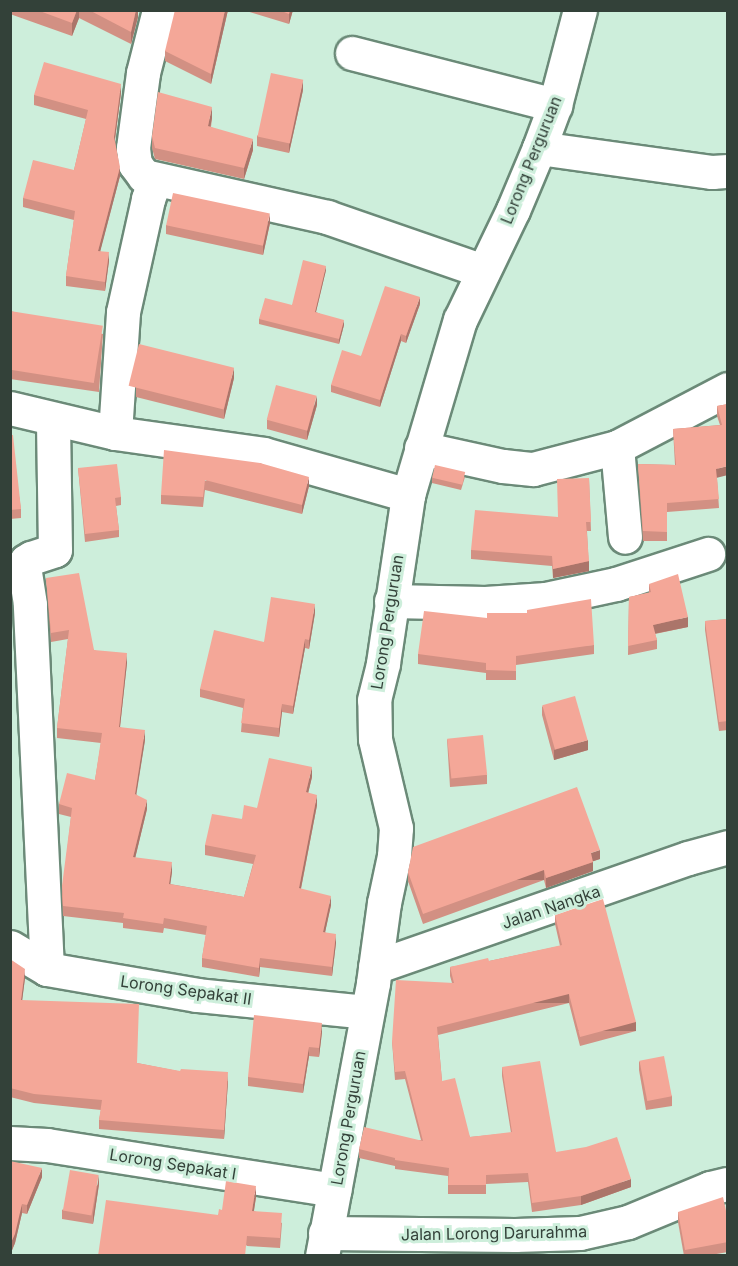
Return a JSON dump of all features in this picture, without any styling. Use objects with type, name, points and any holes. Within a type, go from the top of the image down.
[{"type":"street","points":[[159,10],[143,73],[133,148],[135,164],[140,173],[155,180],[327,217],[483,271]]},
{"type":"street","name":"Lorong Perguruan","points":[[323,1244],[368,1012],[396,828],[381,769],[374,720],[374,700],[382,663],[408,495],[460,320],[539,148],[555,105],[580,10]]},
{"type":"street","points":[[352,53],[555,105]]},
{"type":"street","points":[[539,148],[712,172],[728,171]]},
{"type":"street","points":[[115,433],[123,312],[148,198],[155,180]]},
{"type":"street","points":[[422,448],[502,466],[533,469],[617,447],[728,389]]},
{"type":"street","points":[[10,408],[115,433],[264,454],[408,495]]},
{"type":"street","points":[[47,969],[32,639],[24,568],[26,561],[31,558],[55,550],[53,420]]},
{"type":"street","points":[[617,447],[625,537]]},
{"type":"street","points":[[391,601],[485,603],[546,599],[616,584],[708,554]]},
{"type":"street","name":"Jalan Nangka","points":[[375,967],[688,858],[728,847]]},
{"type":"street","name":"Lorong Sepakat II","points":[[10,947],[47,969],[197,995],[368,1012]]},
{"type":"street","name":"Lorong Sepakat I","points":[[10,1143],[47,1145],[335,1190]]},
{"type":"street","name":"Jalan Lorong Darurahma","points":[[323,1244],[580,1233],[628,1222],[710,1188],[728,1184]]},
{"type":"building","points":[[37,10],[77,10],[72,23]]},
{"type":"building","points":[[89,10],[136,10],[131,32]]},
{"type":"building","points":[[175,10],[225,10],[211,74],[165,51]]},
{"type":"building","points":[[44,62],[121,84],[114,137],[120,167],[98,251],[109,252],[105,282],[66,276],[75,211],[23,198],[33,160],[74,170],[88,110],[34,95]]},
{"type":"building","points":[[271,73],[303,80],[290,143],[257,137]]},
{"type":"building","points":[[158,92],[212,107],[208,126],[253,139],[244,168],[155,148],[152,136]]},
{"type":"building","points":[[173,193],[270,214],[263,246],[166,225]]},
{"type":"building","points":[[303,260],[326,266],[315,312],[344,320],[339,339],[259,319],[265,298],[292,305]]},
{"type":"building","points":[[385,286],[420,297],[406,336],[401,334],[380,400],[331,385],[342,350],[361,356]]},
{"type":"building","points":[[10,311],[103,326],[94,383],[10,370]]},
{"type":"building","points":[[139,344],[234,368],[224,409],[129,386]]},
{"type":"building","points":[[276,385],[317,396],[307,431],[267,420]]},
{"type":"building","points":[[728,404],[728,466],[716,469],[719,499],[667,503],[667,532],[643,531],[638,464],[676,465],[673,429],[722,425],[717,406]]},
{"type":"building","points":[[10,435],[13,435],[21,509],[10,510]]},
{"type":"building","points":[[164,450],[260,463],[309,477],[302,505],[205,480],[203,497],[161,495]]},
{"type":"building","points":[[117,464],[121,497],[115,498],[119,530],[85,534],[78,468]]},
{"type":"building","points":[[435,465],[465,472],[462,485],[432,478]]},
{"type":"building","points":[[589,478],[591,522],[586,522],[589,561],[553,569],[552,556],[471,550],[475,510],[558,517],[557,479]]},
{"type":"building","points":[[79,573],[94,650],[127,653],[119,727],[145,730],[135,794],[147,800],[133,857],[172,862],[169,884],[244,897],[256,855],[205,845],[212,814],[242,819],[244,805],[257,808],[269,758],[312,767],[306,792],[317,795],[299,888],[331,896],[323,932],[336,934],[332,967],[260,958],[259,968],[202,958],[207,926],[164,918],[163,924],[123,918],[124,913],[63,906],[62,886],[72,808],[59,804],[67,773],[95,780],[102,733],[57,728],[69,630],[51,633],[46,578]]},
{"type":"building","points":[[678,574],[688,617],[653,625],[657,640],[628,646],[629,597],[651,592],[649,584]]},
{"type":"building","points":[[271,597],[315,604],[309,640],[305,639],[293,706],[282,704],[279,728],[241,723],[245,699],[200,689],[214,630],[264,642]]},
{"type":"building","points":[[591,599],[594,645],[516,656],[516,671],[486,670],[486,663],[418,654],[424,611],[487,618],[487,613],[527,613],[527,610]]},
{"type":"building","points":[[728,619],[728,721],[719,722],[705,621]]},
{"type":"building","points":[[575,696],[588,740],[555,750],[542,705]]},
{"type":"building","points":[[483,735],[487,775],[451,779],[447,739]]},
{"type":"building","points":[[577,787],[600,850],[591,853],[593,862],[546,878],[544,870],[423,914],[408,872],[413,847]]},
{"type":"building","points":[[603,899],[636,1022],[580,1037],[569,994],[437,1027],[442,1081],[455,1078],[470,1137],[512,1132],[502,1067],[540,1061],[556,1152],[586,1147],[617,1137],[631,1179],[581,1196],[532,1203],[528,1173],[486,1175],[486,1185],[448,1185],[449,1168],[395,1160],[395,1158],[359,1149],[364,1127],[423,1141],[405,1071],[395,1072],[392,1041],[396,980],[454,983],[450,967],[562,945],[555,915]]},
{"type":"building","points":[[10,959],[25,969],[21,1000],[139,1004],[137,1063],[180,1071],[181,1069],[228,1072],[224,1130],[99,1120],[102,1100],[34,1094],[10,1088]]},
{"type":"building","points":[[254,1015],[322,1023],[319,1048],[309,1047],[303,1084],[248,1077]]},
{"type":"building","points":[[664,1056],[672,1096],[647,1101],[639,1061]]},
{"type":"building","points":[[10,1161],[42,1168],[27,1205],[22,1204],[10,1245]]},
{"type":"building","points":[[70,1170],[99,1175],[91,1215],[63,1210]]},
{"type":"building","points":[[226,1181],[256,1186],[252,1211],[282,1213],[280,1238],[247,1236],[245,1256],[98,1256],[106,1200],[218,1215],[219,1209],[222,1210]]},
{"type":"building","points":[[723,1197],[728,1220],[728,1242],[685,1250],[678,1212]]}]
